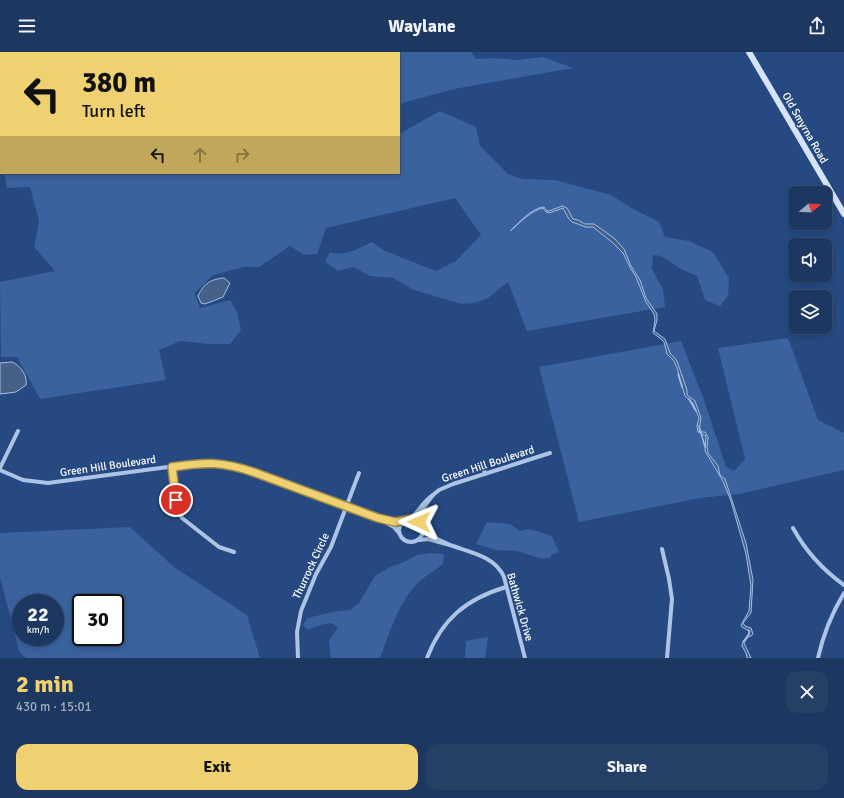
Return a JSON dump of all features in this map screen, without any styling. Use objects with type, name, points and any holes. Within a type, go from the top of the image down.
[{"type":"street","name":"Old Smyrna Road","points":[[749,52],[844,214]]},
{"type":"street","points":[[0,469],[18,431]]},
{"type":"street","name":"Green Hill Boulevard","points":[[0,469],[23,480],[48,483],[209,463],[231,465],[346,507],[395,522],[407,520],[414,516],[424,502],[446,486],[550,453]]},
{"type":"street","points":[[483,466],[485,474]]},
{"type":"street","points":[[172,467],[180,516],[219,547],[234,552]]},
{"type":"street","name":"Thurrock Circle","points":[[298,658],[297,632],[301,612],[316,574],[330,550],[359,473]]},
{"type":"street","name":"Green Hill Boulevard","points":[[422,526],[422,511],[433,495]]},
{"type":"street","name":"Green Hill Boulevard","points":[[378,518],[394,527],[401,536]]},
{"type":"street","points":[[407,520],[416,520],[422,526],[422,535],[417,541],[408,542],[401,536],[400,526],[407,520]]},
{"type":"street","name":"Bathwick Drive","points":[[422,526],[431,536],[494,562],[501,572],[506,587],[525,658]]},
{"type":"street","points":[[793,528],[805,547],[817,561],[844,585]]},
{"type":"street","name":"Bathwick Drive","points":[[417,541],[427,539],[450,545]]},
{"type":"street","points":[[662,549],[669,579],[672,604],[667,658]]},
{"type":"street","points":[[427,658],[441,630],[459,610],[481,596],[506,587]]},
{"type":"street","points":[[818,658],[828,625],[844,593]]},
{"type":"shaded area","points":[[400,52],[471,52],[476,59],[493,58],[518,60],[543,57],[573,68],[454,89],[400,104]]},
{"type":"shaded area","points":[[440,111],[476,127],[480,146],[508,174],[523,179],[555,180],[611,195],[633,209],[659,222],[665,237],[689,241],[713,252],[729,278],[728,296],[720,306],[705,300],[697,276],[681,269],[661,256],[653,255],[652,269],[663,289],[665,307],[527,331],[508,282],[488,298],[475,303],[461,304],[414,290],[393,278],[370,276],[353,267],[338,271],[325,262],[330,252],[341,254],[346,253],[372,242],[385,251],[436,271],[456,261],[481,235],[455,198],[326,228],[317,254],[304,255],[290,246],[259,267],[244,267],[213,275],[195,293],[200,308],[230,300],[237,312],[241,330],[230,344],[209,344],[180,341],[159,350],[166,380],[40,399],[17,357],[1,357],[0,282],[55,271],[34,247],[39,221],[30,187],[7,188],[4,174],[400,174],[400,133]]},
{"type":"shaded area","points":[[562,206],[567,208],[573,219],[585,224],[594,224],[614,238],[624,249],[631,266],[640,280],[646,298],[657,314],[654,331],[665,339],[670,353],[677,361],[687,390],[687,395],[695,401],[701,418],[699,431],[705,432],[708,437],[708,453],[718,466],[720,475],[725,479],[746,543],[753,580],[751,613],[743,623],[745,626],[751,628],[753,634],[748,637],[744,643],[751,658],[747,658],[742,646],[749,631],[741,625],[749,611],[751,586],[746,554],[731,501],[723,481],[705,451],[706,436],[698,432],[697,426],[699,418],[693,403],[685,396],[674,361],[667,354],[664,342],[653,333],[655,320],[654,314],[646,302],[636,277],[623,253],[593,227],[586,227],[572,222],[563,208],[549,213],[543,208],[538,210],[529,214],[510,231],[526,216],[534,210],[544,207],[547,211],[549,211]]},
{"type":"shaded area","points":[[224,278],[230,283],[223,297],[205,304],[201,303],[198,296],[205,285],[215,279]]},
{"type":"shaded area","points":[[788,338],[818,420],[844,433],[844,470],[739,494],[700,498],[579,522],[539,367],[681,341],[704,400],[726,467],[734,471],[745,459],[718,348]]},
{"type":"shaded area","points":[[12,362],[23,371],[26,378],[26,385],[16,392],[0,394],[0,363]]},
{"type":"shaded area","points":[[487,522],[510,524],[520,531],[530,529],[552,536],[559,552],[551,555],[551,557],[543,559],[516,551],[496,550],[476,544]]},
{"type":"shaded area","points":[[130,527],[174,567],[247,615],[260,658],[26,658],[19,651],[18,646],[64,646],[64,594],[12,594],[12,624],[0,577],[0,533]]},
{"type":"shaded area","points":[[430,553],[444,554],[443,564],[420,581],[407,596],[394,622],[380,658],[331,658],[329,640],[338,628],[331,623],[307,630],[303,625],[307,618],[338,611],[350,610],[359,603],[375,576],[390,567],[417,555]]},
{"type":"shaded area","points":[[488,637],[485,658],[465,658],[466,641]]},
{"type":"waterway","points":[[678,374],[682,387]]},
{"type":"waterway","points":[[689,399],[696,411]]},
{"type":"waterway","points":[[699,426],[705,447]]},
{"type":"waterway","points":[[743,642],[749,634],[749,630]]},
{"type":"route","points":[[176,500],[172,467],[198,463],[219,463],[236,466],[378,518],[395,522],[412,519],[419,522]]}]
